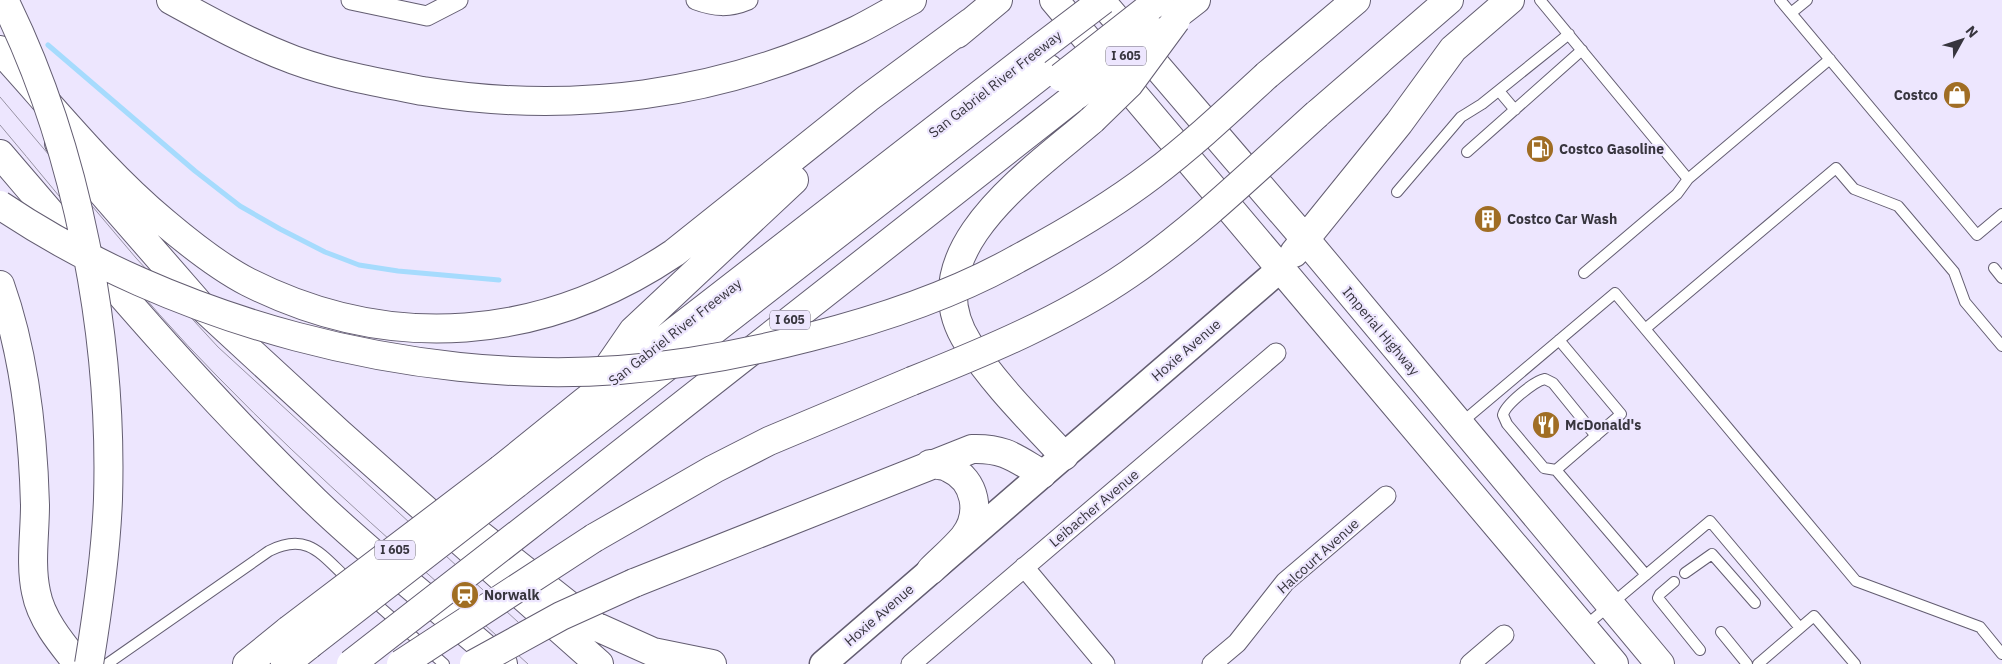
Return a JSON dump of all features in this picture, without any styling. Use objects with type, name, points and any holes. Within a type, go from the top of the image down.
[{"type":"main road","points":[[4,0],[32,63],[55,127],[76,198],[89,260],[98,330],[107,432],[108,499],[104,559],[89,664]]},
{"type":"main road","points":[[171,0],[230,33],[294,60],[356,78],[469,98],[526,102],[592,101],[649,95],[723,80],[782,61],[840,37],[912,0]]},
{"type":"main road","points":[[0,50],[109,169],[163,222],[207,255],[247,281],[288,299],[372,322],[417,329],[460,329],[499,325],[536,317],[575,305],[643,274],[674,254],[868,98],[998,0]]},
{"type":"main road","points":[[1054,0],[1279,270],[1614,664]]},
{"type":"main road","name":"San Gabriel River Freeway","points":[[351,664],[1022,137],[1056,73],[1102,0]]},
{"type":"main road","name":"Imperial Highway","points":[[1102,0],[1306,240],[1660,664]]},
{"type":"main road","points":[[509,476],[1056,73],[1139,0]]},
{"type":"main road","points":[[0,205],[30,226],[142,282],[232,319],[394,359],[538,371],[618,370],[695,361],[775,346],[857,325],[956,288],[1014,261],[1094,216],[1152,175],[1356,0]]},
{"type":"main road","points":[[400,664],[594,538],[706,473],[769,441],[912,380],[988,351],[1039,326],[1128,274],[1172,243],[1449,0]]},
{"type":"main road","name":"Hoxie Avenue","points":[[823,664],[1279,270],[1306,240],[1454,49],[1510,0]]},
{"type":"main road","points":[[1064,456],[1009,395],[967,342],[952,302],[953,278],[967,240],[985,218],[1024,179],[1092,120],[1129,84],[1178,9]]},
{"type":"main road","name":"San Gabriel River Freeway","points":[[246,664],[299,638],[509,476],[584,402],[1056,73],[1178,9]]},
{"type":"main road","points":[[584,402],[633,331],[874,106],[970,22]]},
{"type":"main road","points":[[0,72],[93,184],[201,306],[339,434],[599,664]]},
{"type":"main road","points":[[0,154],[156,337],[220,406],[316,502],[503,664]]},
{"type":"main road","points":[[0,285],[24,376],[32,438],[35,506],[33,575],[36,594],[44,616],[78,664]]},
{"type":"main road","points":[[201,306],[513,562],[595,626],[653,652],[712,664]]},
{"type":"main road","points":[[474,664],[560,616],[634,583],[930,464],[972,450],[992,448],[1010,454],[1042,474]]},
{"type":"main road","points":[[930,464],[948,467],[960,475],[969,486],[976,509],[973,522],[965,536],[931,570]]},
{"type":"main road","points":[[285,664],[299,638]]},
{"type":"street","points":[[354,1],[427,16],[458,0]]},
{"type":"street","points":[[696,0],[711,6],[725,7],[748,0]]},
{"type":"street","name":"Leibacher Avenue","points":[[911,664],[1276,353]]},
{"type":"street","name":"Halcourt Avenue","points":[[1212,664],[1237,643],[1285,582],[1386,496]]},
{"type":"street","points":[[1024,567],[1105,664]]},
{"type":"street","points":[[1470,664],[1504,635]]},
{"type":"lane","points":[[1540,0],[1688,179]]},
{"type":"lane","points":[[1780,0],[1977,235],[2002,214]]},
{"type":"lane","points":[[1791,13],[1807,0]]},
{"type":"lane","points":[[1397,192],[1460,117],[1482,104],[1569,34]]},
{"type":"lane","points":[[1467,152],[1582,50]]},
{"type":"lane","points":[[1584,273],[1678,194],[1688,179],[1830,59]]},
{"type":"lane","points":[[1499,91],[1515,110]]},
{"type":"lane","points":[[1645,329],[1836,168],[1854,189],[1898,206],[1954,272],[1965,302],[2002,346]]},
{"type":"lane","points":[[1994,268],[2002,278]]},
{"type":"lane","points":[[1459,425],[1615,293],[1856,581],[1980,627],[2002,654]]},
{"type":"lane","points":[[1556,470],[1621,414],[1558,340]]},
{"type":"lane","points":[[1596,436],[1553,383],[1545,379],[1537,382],[1506,408],[1503,415],[1507,424],[1544,468],[1556,470],[1646,575]]},
{"type":"lane","points":[[1584,628],[1710,521],[1800,628]]},
{"type":"lane","points":[[107,664],[269,551],[286,543],[301,543],[314,550],[444,664]]},
{"type":"lane","points":[[1685,573],[1712,554],[1755,603]]},
{"type":"lane","points":[[1674,582],[1658,598],[1700,650]]},
{"type":"lane","points":[[1758,664],[1814,616],[1855,664]]},
{"type":"lane","points":[[1721,632],[1747,664]]},
{"type":"waterway","points":[[48,45],[195,171],[240,206],[280,229],[325,252],[359,265],[398,271],[499,280]]},
{"type":"tram line","points":[[0,97],[136,258],[218,347],[518,622]]},
{"type":"tram line","points":[[0,125],[133,284],[216,375],[292,450],[528,664]]},
{"type":"place","name":"Costco","points":[[1957,95]]},
{"type":"place","name":"Costco Gasoline","points":[[1540,149]]},
{"type":"place","name":"Costco Car Wash","points":[[1488,219]]},
{"type":"place","name":"McDonald's","points":[[1546,425]]},
{"type":"place","name":"Norwalk","points":[[465,595]]}]
